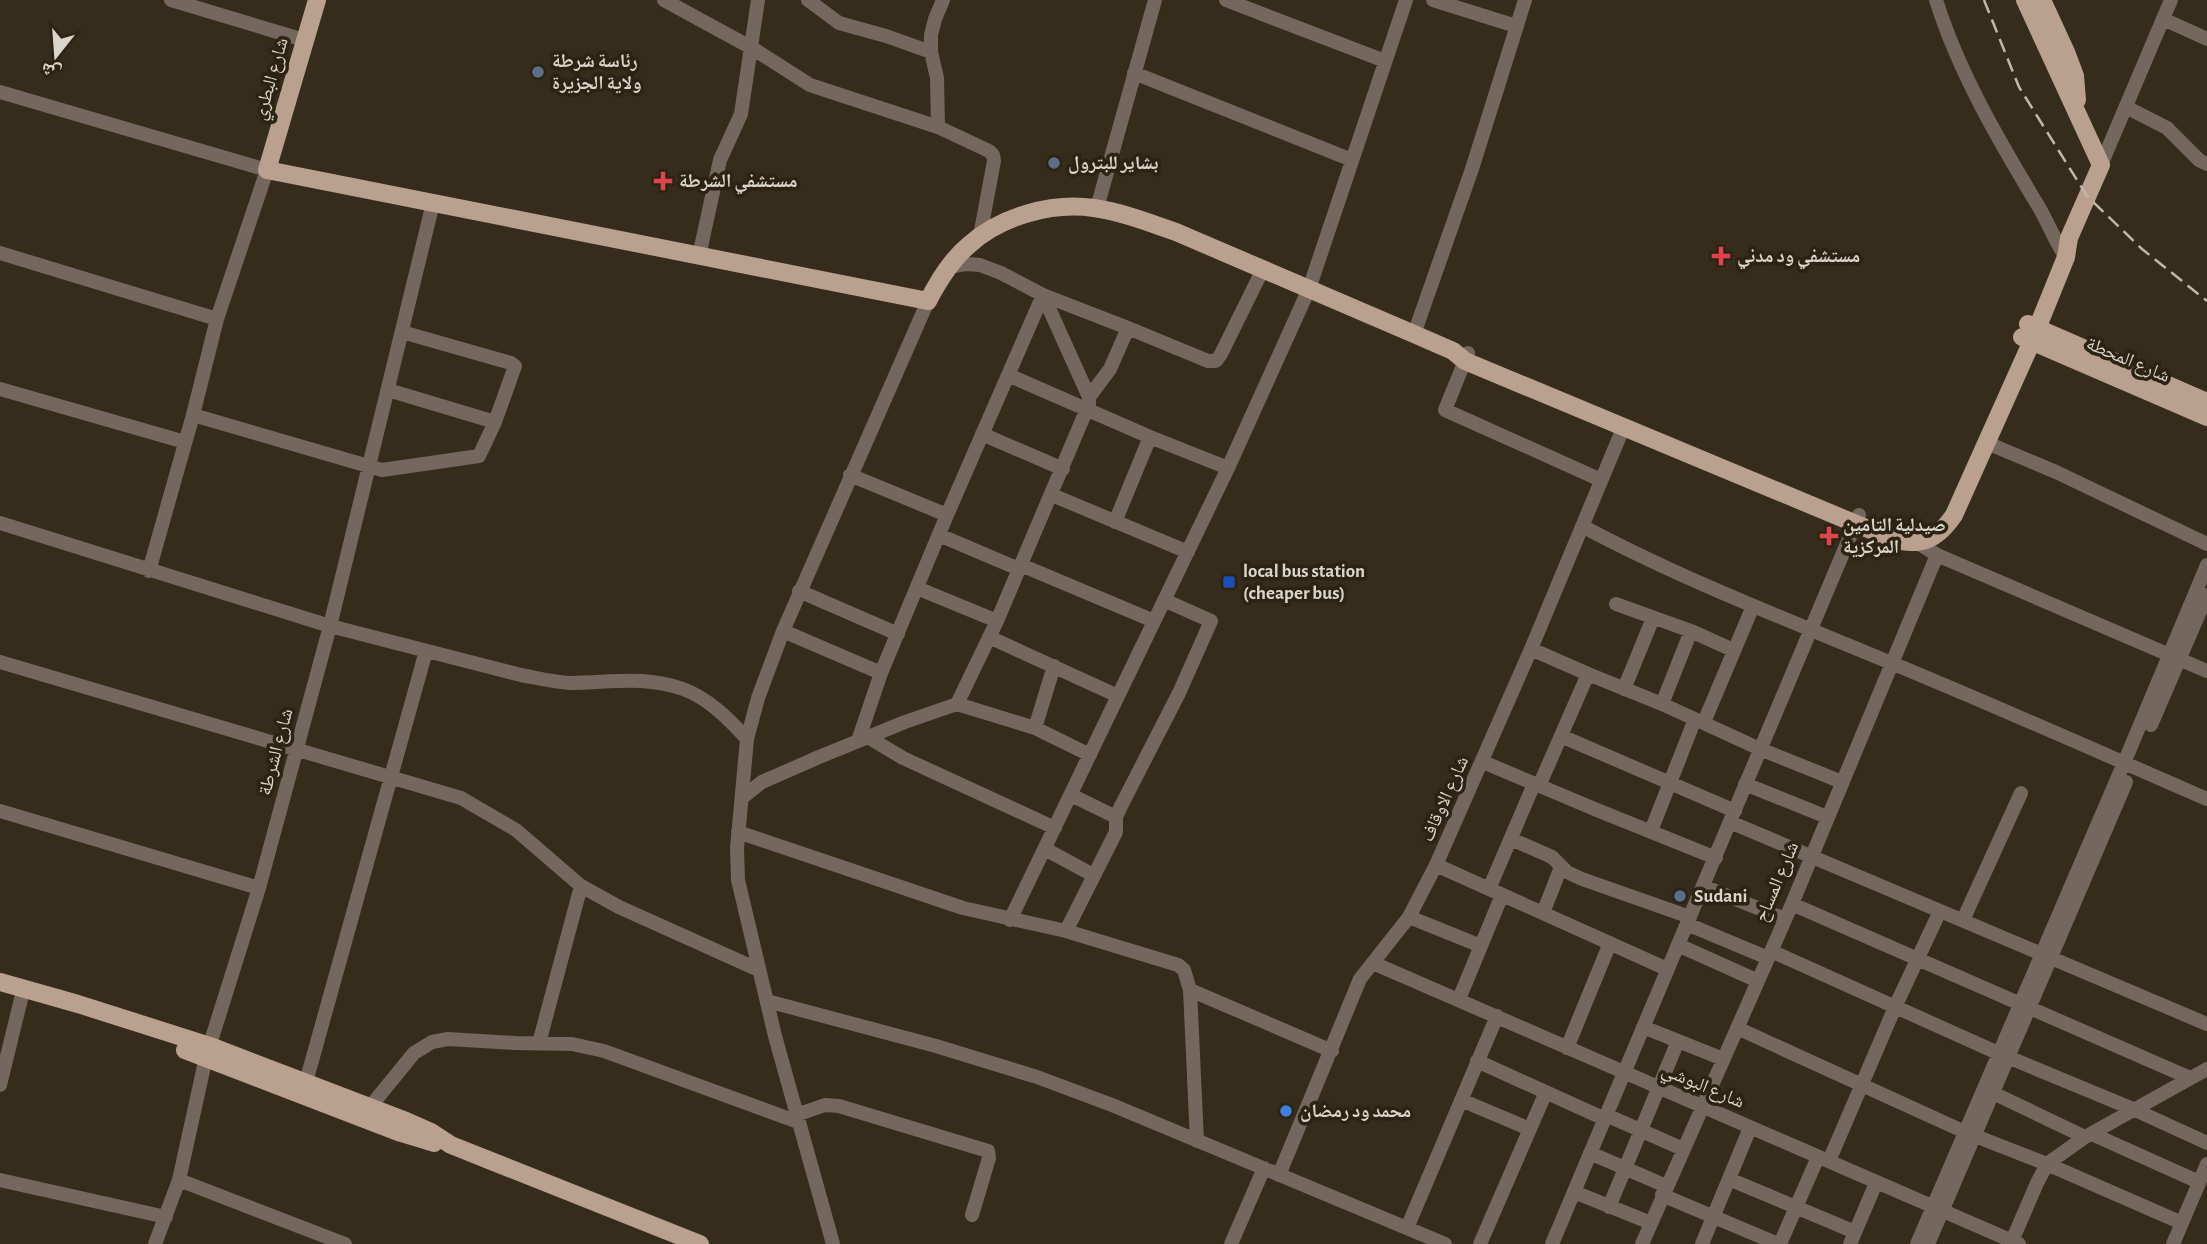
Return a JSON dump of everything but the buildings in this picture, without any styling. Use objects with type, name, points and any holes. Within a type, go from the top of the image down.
[{"type":"main road","name":"شارع البطري","points":[[267,170],[317,0]]},
{"type":"main road","points":[[1462,355],[1858,519],[1916,537],[1931,538],[1949,523],[1987,443],[2101,165],[2025,0]]},
{"type":"main road","points":[[2042,0],[2075,76],[2077,110]]},
{"type":"main road","points":[[267,170],[928,301],[948,267],[980,236],[1010,220],[1042,210],[1082,206],[1097,208],[1167,229],[1624,426],[1689,448]]},
{"type":"main road","points":[[1916,537],[1940,517],[1950,500],[2030,333]]},
{"type":"main road","name":"شارع المحطة","points":[[2030,333],[2207,402]]},
{"type":"main road","name":"شارع المحطة","points":[[2030,333],[2207,417]]},
{"type":"main road","points":[[0,982],[306,1082],[425,1129],[451,1145],[700,1244]]},
{"type":"main road","points":[[0,993],[208,1052],[401,1133],[423,1141],[451,1145]]},
{"type":"street","points":[[171,0],[304,40]]},
{"type":"street","points":[[664,0],[752,48],[810,85],[938,127],[989,151],[994,161],[980,236]]},
{"type":"street","points":[[699,256],[720,160],[741,114],[758,0]]},
{"type":"street","points":[[808,0],[839,23],[931,52]]},
{"type":"street","points":[[938,127],[937,74],[931,52],[932,27],[943,0]]},
{"type":"street","points":[[1097,208],[1155,0]]},
{"type":"street","points":[[1226,0],[1385,61]]},
{"type":"street","points":[[1010,920],[1228,468],[1308,289],[1406,0]]},
{"type":"street","points":[[1433,0],[1516,26]]},
{"type":"street","points":[[1414,334],[1472,169],[1525,0]]},
{"type":"street","points":[[1936,0],[1967,80],[2065,248]]},
{"type":"street","points":[[2101,165],[2171,0]]},
{"type":"street","points":[[2163,19],[2207,39]]},
{"type":"street","points":[[1134,73],[1352,160]]},
{"type":"street","points":[[0,92],[267,170],[217,319],[149,570]]},
{"type":"street","points":[[2126,107],[2167,128],[2199,160],[2207,164]]},
{"type":"street","name":"شارع الشرطة","points":[[155,1244],[179,1180],[208,1052],[259,888],[330,626],[433,203]]},
{"type":"street","points":[[0,253],[217,319]]},
{"type":"street","points":[[948,267],[980,265],[1043,295],[1208,361],[1216,361],[1221,354],[1263,269]]},
{"type":"street","points":[[863,739],[881,673],[1043,295]]},
{"type":"street","points":[[1043,295],[1088,403]]},
{"type":"street","points":[[833,1244],[797,1119],[738,880],[736,863],[747,739],[758,698],[799,591],[928,301]]},
{"type":"street","points":[[957,704],[1052,495],[1088,403],[1110,369],[1128,328]]},
{"type":"street","points":[[193,415],[386,470],[476,457],[481,453],[495,422],[514,366],[402,332]]},
{"type":"street","points":[[1462,355],[1445,408],[1447,412],[1601,480]]},
{"type":"street","points":[[1008,375],[1088,403],[1150,437],[1228,468]]},
{"type":"street","points":[[0,388],[185,442]]},
{"type":"street","points":[[388,390],[495,422]]},
{"type":"street","name":"شارع الاوقاف","points":[[1279,1175],[1360,979],[1409,917],[1436,865],[1483,762],[1624,426]]},
{"type":"street","points":[[982,434],[1063,469]]},
{"type":"street","points":[[1115,522],[1150,437]]},
{"type":"street","points":[[1987,443],[2056,472],[2207,544]]},
{"type":"street","points":[[850,475],[947,514]]},
{"type":"street","points":[[1052,495],[1188,552]]},
{"type":"street","points":[[1552,1244],[1858,519]]},
{"type":"street","points":[[0,523],[330,626],[552,682],[637,680],[685,690],[727,718],[747,739]]},
{"type":"street","points":[[1582,526],[1633,554],[2207,799]]},
{"type":"street","points":[[939,535],[1154,621]]},
{"type":"street","points":[[1916,537],[1937,555],[2207,671]]},
{"type":"street","name":"شارع المساح","points":[[1642,1244],[1792,904],[1937,555]]},
{"type":"street","points":[[1917,1244],[1937,1209],[2087,862],[2174,657],[2207,565]]},
{"type":"street","points":[[917,588],[997,621]]},
{"type":"street","points":[[799,591],[898,634]]},
{"type":"street","points":[[2174,657],[2207,595]]},
{"type":"street","points":[[1066,931],[1116,831],[1116,817],[1179,693],[1211,621],[1164,600]]},
{"type":"street","points":[[1616,604],[1691,631],[1733,650]]},
{"type":"street","points":[[1651,831],[1670,782],[1753,606]]},
{"type":"street","points":[[1624,689],[1653,618]]},
{"type":"street","points":[[783,631],[881,673]]},
{"type":"street","points":[[1661,704],[1691,631]]},
{"type":"street","points":[[989,637],[1118,696]]},
{"type":"street","points":[[1531,649],[1842,782]]},
{"type":"street","points":[[306,1082],[426,651]]},
{"type":"street","points":[[0,662],[461,798],[516,830],[581,886],[619,907],[759,970]]},
{"type":"street","points":[[1035,729],[1054,666]]},
{"type":"street","points":[[1459,999],[1481,946],[1511,839],[1588,674]]},
{"type":"street","points":[[743,797],[762,782],[863,739],[957,704],[1035,729],[1090,755]]},
{"type":"street","points":[[1561,736],[1670,782],[1732,817],[1811,856],[2207,1024]]},
{"type":"street","points":[[863,739],[1055,828]]},
{"type":"street","points":[[1483,762],[1716,858]]},
{"type":"street","points":[[1745,784],[1828,817]]},
{"type":"street","points":[[1963,920],[2021,793]]},
{"type":"street","points":[[1071,795],[1116,817]]},
{"type":"street","points":[[0,811],[259,888]]},
{"type":"street","points":[[738,832],[912,892],[1010,920],[1066,931],[1178,965],[1187,976],[1190,990],[1196,1141]]},
{"type":"street","points":[[1511,839],[1552,857],[1567,872],[1616,892],[1641,898],[2207,1143]]},
{"type":"street","points":[[1045,849],[1093,875]]},
{"type":"street","points":[[1436,865],[1667,969]]},
{"type":"street","points":[[1543,913],[1561,867]]},
{"type":"street","points":[[539,1044],[581,886]]},
{"type":"street","points":[[1703,886],[1785,919]]},
{"type":"street","points":[[1792,904],[2190,1078]]},
{"type":"street","points":[[1590,1153],[1625,1168],[1713,1217],[1779,1244],[1862,1085],[1940,911]]},
{"type":"street","points":[[1409,917],[1481,946]]},
{"type":"street","points":[[1567,1048],[1610,943]]},
{"type":"street","points":[[1678,946],[1758,981]]},
{"type":"street","name":"شارع البوشي","points":[[1373,962],[2016,1243]]},
{"type":"street","points":[[1190,990],[1332,1051]]},
{"type":"street","points":[[0,1085],[21,999]]},
{"type":"street","points":[[767,1001],[936,1046],[1037,1077],[1112,1105],[1445,1244]]},
{"type":"street","points":[[1407,1228],[1497,1016]]},
{"type":"street","points":[[1643,1027],[1723,1059]]},
{"type":"street","points":[[1737,1028],[1970,1134],[2047,1164],[2182,1223]]},
{"type":"street","points":[[370,1107],[414,1053],[432,1042],[448,1039],[572,1044],[604,1051],[797,1119],[825,1105],[839,1106],[988,1151],[989,1158],[972,1215]]},
{"type":"street","points":[[1609,1207],[1678,1041]]},
{"type":"street","points":[[1970,1134],[1993,1093],[2003,1055]]},
{"type":"street","points":[[1477,1062],[1683,1149]]},
{"type":"street","points":[[2016,1243],[2037,1183],[2047,1164],[2089,1135],[2207,1069]]},
{"type":"street","points":[[1480,1244],[1546,1092]]},
{"type":"street","points":[[1993,1093],[2199,1182]]},
{"type":"street","points":[[1461,1100],[1530,1129]]},
{"type":"street","points":[[1702,1244],[1751,1128]]},
{"type":"street","points":[[2173,1244],[2207,1164]]},
{"type":"street","points":[[1231,1244],[1264,1168]]},
{"type":"street","points":[[1729,1179],[1796,1208],[1852,1238],[1876,1183]]},
{"type":"street","points":[[0,1180],[166,1217]]},
{"type":"street","points":[[179,1180],[345,1244]]},
{"type":"street","points":[[1574,1192],[1651,1223]]},
{"type":"street","points":[[1928,1244],[1937,1209]]},
{"type":"railway","points":[[1984,0],[2019,87],[2087,196],[2142,249],[2207,301]]},
{"type":"place","name":"رئاسة شرطة ولاية الجزيرة","points":[[538,72]]},
{"type":"place","name":"بشاير للبترول","points":[[1054,163]]},
{"type":"place","name":"مستشفي الشرطة","points":[[663,181]]},
{"type":"place","name":"مستشفي ود مدني","points":[[1721,256]]},
{"type":"place","name":"صيدلية التامين المركزية","points":[[1829,536]]},
{"type":"place","name":"local bus station (cheaper bus)","points":[[1229,582]]},
{"type":"place","name":"Sudani","points":[[1680,896]]},
{"type":"place","name":"محمد ود رمضان","points":[[1286,1111]]}]
